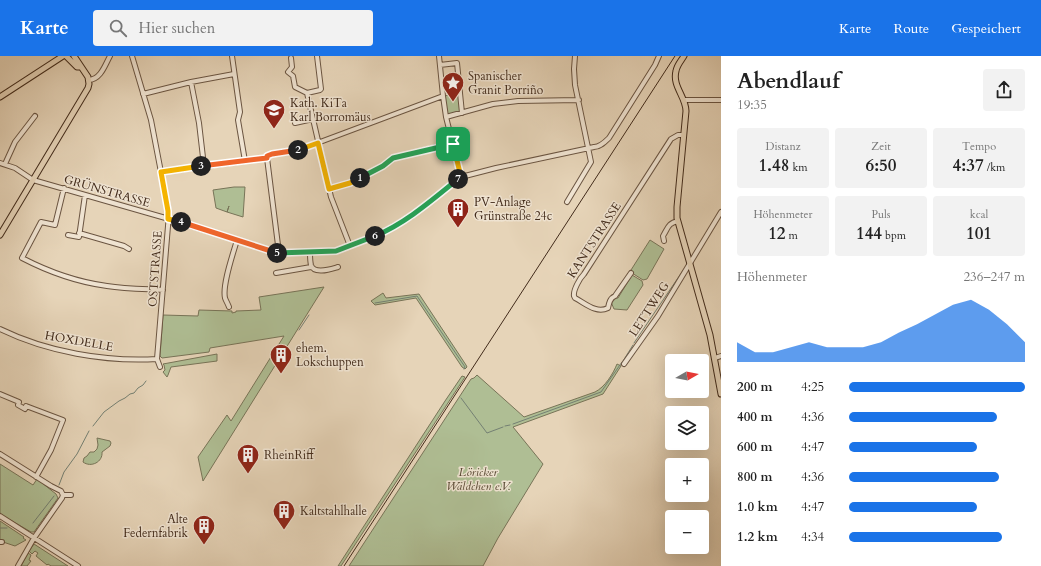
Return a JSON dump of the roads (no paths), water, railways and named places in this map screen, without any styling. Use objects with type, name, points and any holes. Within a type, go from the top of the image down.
[{"type":"main road","points":[[0,97],[63,56]]},
{"type":"main road","points":[[66,56],[77,67],[81,67]]},
{"type":"main road","points":[[0,235],[87,91],[89,84],[88,77],[74,56]]},
{"type":"main road","points":[[684,56],[677,66],[675,78],[677,87],[684,100],[686,112],[677,208],[678,221],[705,315],[715,358],[721,394]]},
{"type":"street","points":[[89,80],[96,78],[99,75],[110,56]]},
{"type":"street","name":"OSTSTRASSE","points":[[132,56],[151,120],[168,211],[157,359],[160,367]]},
{"type":"street","points":[[232,56],[240,112],[238,120],[245,161]]},
{"type":"street","points":[[291,58],[292,68],[288,72],[294,76],[295,87],[307,93],[321,89],[317,56]]},
{"type":"street","points":[[439,56],[446,117],[461,177],[496,168],[597,147],[606,142],[659,56]]},
{"type":"street","points":[[567,202],[591,162],[574,78],[575,56]]},
{"type":"street","points":[[440,65],[457,63],[462,113]]},
{"type":"street","points":[[143,94],[191,82],[234,74]]},
{"type":"street","points":[[191,82],[199,123],[204,166]]},
{"type":"street","points":[[307,93],[331,197],[350,246]]},
{"type":"street","points":[[161,172],[267,158],[267,156],[272,154],[296,151],[443,96]]},
{"type":"street","points":[[446,117],[505,102],[578,100]]},
{"type":"street","points":[[684,100],[721,100]]},
{"type":"street","points":[[2,164],[21,132],[35,116]]},
{"type":"street","points":[[295,123],[312,118]]},
{"type":"street","name":"KANTSTRASSE","points":[[630,273],[609,303],[608,308],[604,310],[597,310],[574,296],[574,291],[582,277],[671,139],[678,135],[684,135]]},
{"type":"street","points":[[329,189],[350,183],[383,166],[393,158],[453,144]]},
{"type":"street","points":[[267,158],[279,253]]},
{"type":"street","name":"GRÜNSTRASSE","points":[[2,164],[15,168],[33,180],[279,253],[336,251],[382,233],[412,216],[461,177]]},
{"type":"street","points":[[64,188],[55,225],[41,222],[22,258],[58,275],[88,283],[163,290]]},
{"type":"street","points":[[68,235],[79,237],[85,195]]},
{"type":"street","name":"LETTWEG","points":[[624,364],[658,316],[721,212]]},
{"type":"street","points":[[664,241],[663,236],[670,224],[678,221]]},
{"type":"street","points":[[79,233],[124,246],[129,249]]},
{"type":"street","points":[[229,307],[225,296],[225,287],[237,240]]},
{"type":"street","points":[[310,252],[311,267]]},
{"type":"street","points":[[276,273],[311,267],[314,270],[320,271],[338,267]]},
{"type":"street","name":"HOXDELLE","points":[[0,328],[26,340],[65,351],[99,357],[157,359]]},
{"type":"street","points":[[715,358],[721,356]]},
{"type":"street","points":[[0,394],[19,402],[18,405],[25,409],[26,406],[63,420],[51,450],[36,477]]},
{"type":"street","points":[[0,454],[62,492],[63,495]]},
{"type":"street","points":[[63,495],[72,495]]},
{"type":"street","points":[[18,566],[34,538],[63,495]]},
{"type":"street","points":[[0,516],[78,566]]},
{"type":"waterway","points":[[634,343],[684,269]]},
{"type":"waterway","points":[[375,303],[417,296],[465,367],[464,369]]},
{"type":"waterway","points":[[299,330],[309,315]]},
{"type":"waterway","points":[[623,361],[633,345]]},
{"type":"waterway","points":[[513,424],[601,392],[622,362]]},
{"type":"waterway","points":[[93,426],[104,412],[130,394],[134,393],[146,381]]},
{"type":"waterway","points":[[461,398],[487,433],[503,427]]},
{"type":"waterway","points":[[505,426],[510,425]]},
{"type":"waterway","points":[[59,485],[64,472],[77,454],[89,431]]},
{"type":"waterway","points":[[33,523],[54,496]]},
{"type":"waterway","points":[[0,528],[7,528]]},
{"type":"tram line","points":[[344,566],[675,56]]},
{"type":"place","name":"Spanischer Granit Porriño","points":[[453,102]]},
{"type":"place","name":"Kath. KiTa Karl Borromäus","points":[[274,130]]},
{"type":"place","name":"PV-Anlage Grünstraße 24c","points":[[458,228]]},
{"type":"place","name":"ehem. Lokschuppen","points":[[281,374]]},
{"type":"place","name":"RheinRiff","points":[[248,474]]},
{"type":"place","name":"Kaltstahlhalle","points":[[284,530]]},
{"type":"place","name":"Alte Federnfabrik","points":[[204,546]]},
{"type":"park label","name":"Löricker Wäldchen e.V.","points":[[478,479]]}]
